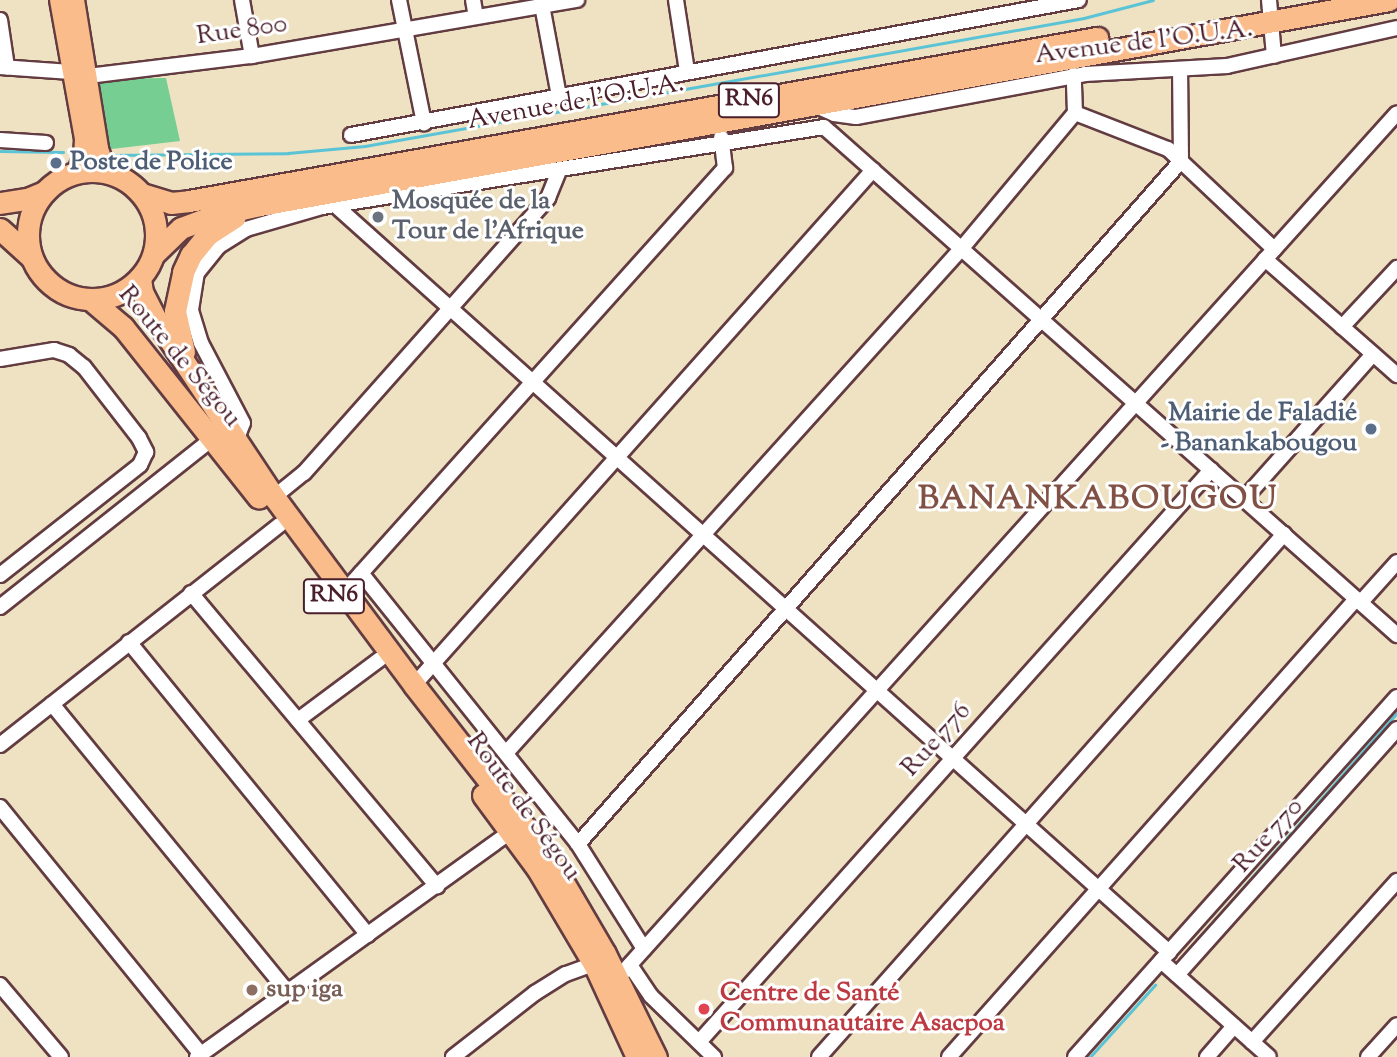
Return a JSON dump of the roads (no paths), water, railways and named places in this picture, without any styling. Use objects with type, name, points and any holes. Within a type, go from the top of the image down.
[{"type":"highway","name":"Avenue de l'O.U.A.","points":[[154,254],[169,237],[197,221],[260,205],[334,201],[719,122],[814,105],[841,106],[1310,0]]},
{"type":"highway","name":"Avenue de l'O.U.A.","points":[[142,194],[159,201],[189,201],[1270,9],[1389,0]]},
{"type":"highway","points":[[31,257],[29,223],[44,192],[58,180],[76,173],[102,171],[114,174],[142,194],[154,216],[154,254],[140,278]]},
{"type":"highway","points":[[0,203],[44,192]]},
{"type":"highway","name":"RN6","points":[[197,383],[177,330],[176,294],[191,255],[207,235],[234,217],[260,205]]},
{"type":"highway","points":[[0,229],[31,257],[38,271],[55,288],[76,298],[92,300]]},
{"type":"highway","name":"Route de Ségou","points":[[92,300],[118,294],[140,278],[142,292],[155,318],[274,497],[518,827],[594,964],[637,1057]]},
{"type":"highway","name":"Route de Ségou","points":[[92,300],[123,327],[280,525],[380,659],[518,827],[549,858],[623,972],[656,1057]]},
{"type":"main road","points":[[59,0],[99,149],[105,166],[114,174]]},
{"type":"main road","points":[[75,0],[83,139],[83,156],[76,173]]},
{"type":"street","points":[[242,0],[252,56]]},
{"type":"street","points":[[399,0],[424,123]]},
{"type":"street","points":[[473,0],[476,17]]},
{"type":"street","name":"Rue 800","points":[[80,74],[252,56],[542,3],[577,0]]},
{"type":"street","points":[[676,0],[687,71]]},
{"type":"street","name":"Avenue de l'O.U.A.","points":[[351,135],[687,71],[1007,5],[1079,0]]},
{"type":"street","points":[[542,3],[559,96]]},
{"type":"street","points":[[1270,9],[1274,56]]},
{"type":"street","points":[[0,20],[4,67],[80,74]]},
{"type":"street","name":"Avenue de l'O.U.A.","points":[[841,106],[856,117],[899,111],[1074,75],[1227,66],[1397,28]]},
{"type":"street","points":[[578,844],[784,608],[1043,321],[1181,161],[1180,69]]},
{"type":"street","points":[[506,753],[962,248],[1075,113],[1074,75]]},
{"type":"street","points":[[841,106],[824,127],[1397,635]]},
{"type":"street","points":[[1075,113],[1168,149],[1342,327],[1397,375]]},
{"type":"street","points":[[715,1057],[623,972],[1397,113]]},
{"type":"street","points":[[345,591],[725,168],[719,122]]},
{"type":"street","name":"Avenue de l'O.U.A.","points":[[236,441],[243,423],[194,326],[191,310],[197,273],[219,246],[246,229],[334,201],[560,169],[824,127]]},
{"type":"street","points":[[0,140],[46,144]]},
{"type":"street","points":[[274,497],[304,473],[548,198],[560,169]]},
{"type":"street","points":[[414,685],[873,170]]},
{"type":"street","points":[[334,201],[449,309],[1098,888],[1165,956],[1177,975],[1269,1057]]},
{"type":"street","points":[[1342,327],[1397,268]]},
{"type":"street","points":[[0,359],[54,349],[69,355],[84,367],[139,438],[146,452],[140,465],[0,575]]},
{"type":"street","points":[[1244,499],[1373,354]]},
{"type":"street","points":[[0,607],[212,439]]},
{"type":"street","name":"Rue 776","points":[[699,1042],[1211,470]]},
{"type":"street","points":[[3,737],[51,704],[280,525]]},
{"type":"street","points":[[819,1057],[1284,534]]},
{"type":"street","points":[[949,1057],[1098,888],[1397,562]]},
{"type":"street","points":[[361,573],[578,844],[644,949]]},
{"type":"street","points":[[191,593],[437,886]]},
{"type":"street","points":[[129,642],[368,935]]},
{"type":"street","points":[[298,720],[380,659]]},
{"type":"street","points":[[1075,1057],[1397,697]]},
{"type":"street","points":[[51,704],[288,992]]},
{"type":"street","name":"Rue 770","points":[[1177,975],[1397,729]]},
{"type":"street","points":[[0,807],[199,1055],[518,827]]},
{"type":"street","points":[[1252,1042],[1397,881]]},
{"type":"street","points":[[453,1057],[535,993],[566,974],[594,964]]},
{"type":"street","points":[[0,985],[61,1057]]},
{"type":"street","points":[[1367,1057],[1397,1025]]},
{"type":"street","points":[[1207,1057],[1234,1026]]},
{"type":"waterway","points":[[110,155],[288,153],[365,146],[1084,18],[1153,0]]},
{"type":"waterway","points":[[0,151],[63,152]]},
{"type":"waterway","points":[[1180,959],[1397,713]]},
{"type":"waterway","points":[[1090,1057],[1155,985]]},
{"type":"place","name":"Poste de Police","points":[[56,163]]},
{"type":"place","name":"Mosquée de la Tour de l'Afrique","points":[[378,217]]},
{"type":"place","name":"Mairie de Faladié - Banankabougou","points":[[1371,429]]},
{"type":"place","name":"sup iga","points":[[252,990]]},
{"type":"place","name":"Centre de Santé Communautaire Asacpoa","points":[[704,1009]]},
{"type":"district","name":"BANANKABOUGOU","points":[[1098,501]]}]
